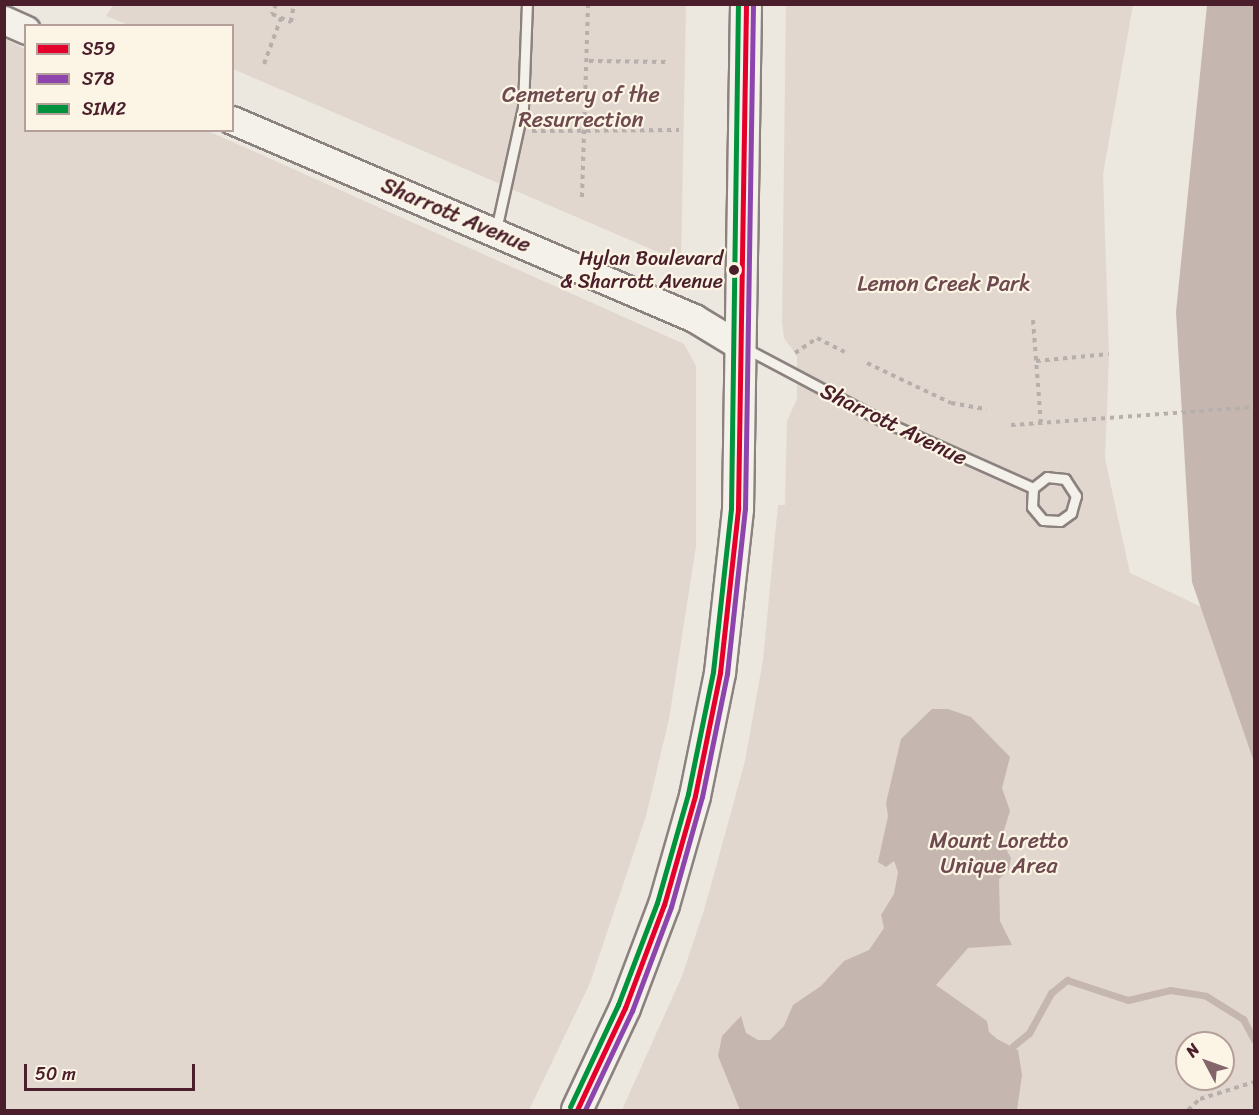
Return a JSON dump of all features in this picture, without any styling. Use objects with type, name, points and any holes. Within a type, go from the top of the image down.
[{"type":"main road","points":[[577,1110],[651,941],[704,756],[732,589],[740,346],[746,4]]},
{"type":"street","points":[[4,20],[24,29]]},
{"type":"street","name":"Sharrott Avenue","points":[[234,121],[694,318],[740,346]]},
{"type":"lane","points":[[495,232],[520,131],[527,4]]},
{"type":"lane","name":"Sharrott Avenue","points":[[740,346],[881,420],[1033,488]]},
{"type":"lane","points":[[1047,477],[1065,479],[1076,496],[1071,513],[1053,522],[1038,517],[1030,502],[1033,488],[1047,477]]},
{"type":"path","points":[[276,4],[272,14],[291,22],[294,4]]},
{"type":"path","points":[[582,196],[589,61],[588,4]]},
{"type":"path","points":[[264,64],[281,18]]},
{"type":"path","points":[[589,61],[667,62]]},
{"type":"path","points":[[520,131],[679,130]]},
{"type":"path","points":[[1033,320],[1041,423]]},
{"type":"path","points":[[795,353],[817,338],[845,352]]},
{"type":"path","points":[[1036,361],[1109,354]]},
{"type":"path","points":[[867,363],[951,403],[986,409]]},
{"type":"path","points":[[1011,425],[1254,407]]},
{"type":"path","points":[[1188,1110],[1200,1099],[1254,1082]]},
{"type":"green space","name":"Cemetery of the Resurrection","points":[[114,4],[686,5],[681,262],[234,69],[234,24],[126,24],[106,16]]},
{"type":"green space","name":"Mount Loretto Unique Area","points":[[786,5],[1133,5],[1103,174],[1109,354],[1105,459],[1130,573],[1254,632],[1254,1110],[622,1110],[682,976],[705,907],[745,761],[763,660],[778,505],[785,505],[787,421],[797,399],[797,356],[784,338],[782,322]]},
{"type":"green space","points":[[5,39],[24,48],[24,132],[210,132],[684,344],[696,366],[696,546],[669,719],[646,816],[590,983],[529,1110],[5,1110]]},
{"type":"shaded area","points":[[1207,5],[1254,5],[1254,762],[1192,582],[1176,312]]},
{"type":"shaded area","points":[[932,709],[948,709],[971,717],[1010,757],[1002,788],[1010,811],[1001,840],[1011,858],[1009,870],[999,879],[1000,921],[1012,945],[968,948],[936,985],[987,1021],[989,1032],[997,1039],[1018,1050],[1022,1075],[1017,1110],[740,1110],[718,1056],[722,1036],[741,1016],[746,1033],[758,1040],[770,1040],[784,1026],[793,1005],[821,986],[844,961],[869,950],[884,928],[881,915],[894,894],[898,872],[894,861],[886,867],[878,862],[888,816],[886,803],[901,739]]},
{"type":"waterway","points":[[1013,1046],[1029,1033],[1051,993],[1067,980],[1128,1000],[1170,990],[1206,996],[1243,1019],[1254,1040]]},
{"type":"transit line","name":"SIM2","points":[[570,1107],[618,1005],[657,903],[688,794],[713,672],[731,509],[738,4]]},
{"type":"transit line","name":"S59","points":[[577,1110],[625,1008],[664,905],[695,796],[720,673],[738,509],[746,4]]},
{"type":"transit line","name":"S78","points":[[585,1110],[632,1011],[671,907],[702,797],[727,674],[745,509],[753,4]]},
{"type":"place","name":"Hylan Boulevard & Sharrott Avenue","points":[[734,270]]},
{"type":"park label","name":"Lemon Creek Park","points":[[944,284]]}]
